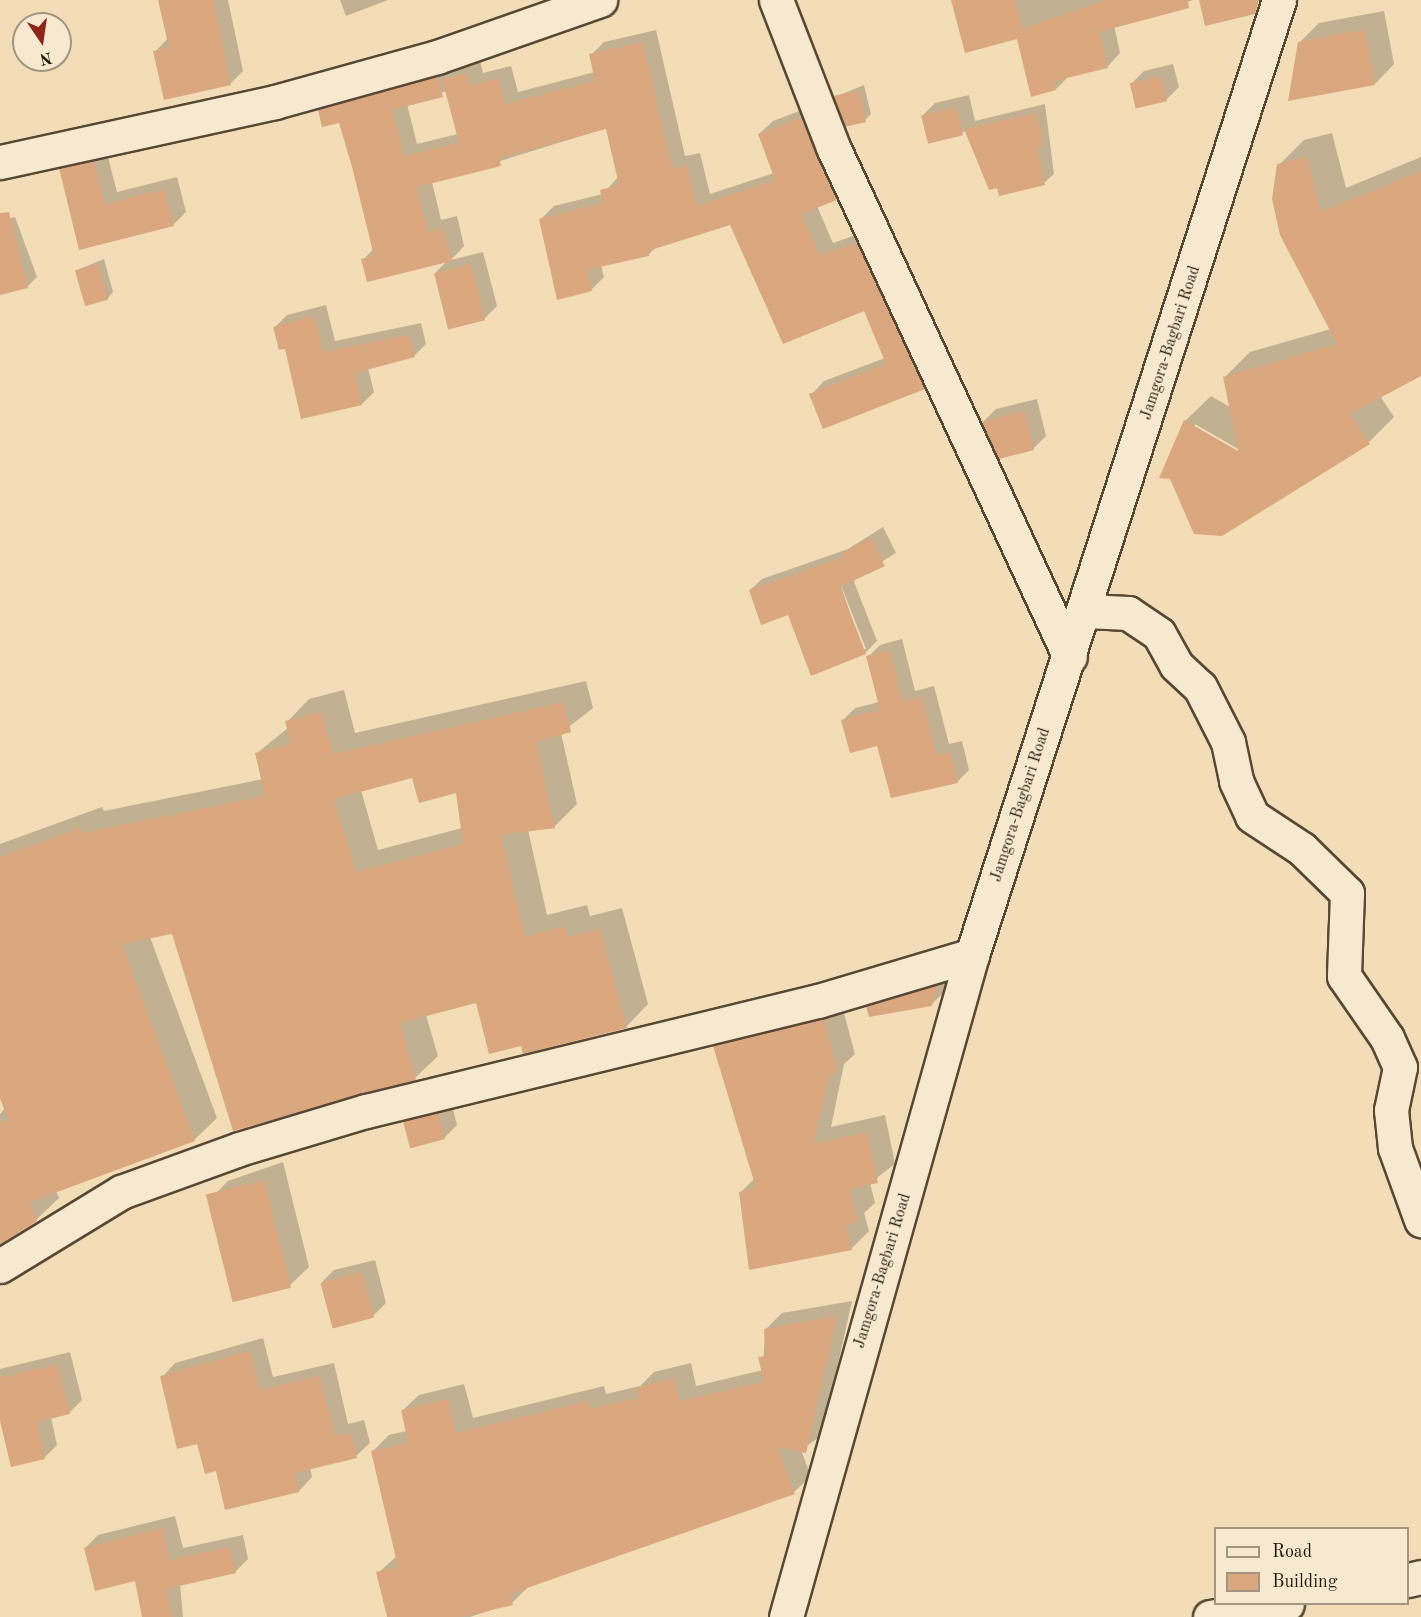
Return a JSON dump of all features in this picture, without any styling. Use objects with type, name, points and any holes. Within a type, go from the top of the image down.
[{"type":"street","points":[[0,162],[275,102],[437,57],[600,0]]},
{"type":"street","points":[[776,0],[833,147],[1070,657]]},
{"type":"street","name":"Jamgora-Bagbari Road","points":[[786,1617],[829,1450],[972,955],[1086,612],[1279,0]]},
{"type":"street","points":[[1086,612],[1128,613],[1159,634],[1176,665],[1200,687],[1228,742],[1236,781],[1252,816],[1302,849],[1347,893],[1344,976],[1387,1038],[1400,1067],[1391,1110],[1395,1148],[1421,1220]]},
{"type":"street","points":[[0,1266],[121,1192],[239,1149],[366,1111],[818,1001],[972,955]]},
{"type":"street","points":[[1210,1617],[1281,1605]]},
{"type":"building","points":[[158,0],[213,0],[231,85],[164,100],[153,51],[169,48]]},
{"type":"building","points":[[951,0],[1015,0],[1022,29],[1107,0],[1188,0],[1189,8],[1099,32],[1108,68],[1054,81],[1056,90],[1031,97],[1017,39],[965,53]]},
{"type":"building","points":[[1199,0],[1259,0],[1255,14],[1205,26]]},
{"type":"building","points":[[1365,29],[1375,85],[1288,101],[1298,42]]},
{"type":"building","points":[[643,42],[672,169],[687,165],[697,206],[775,180],[758,134],[801,118],[837,200],[801,214],[820,255],[857,243],[925,389],[823,429],[809,394],[886,364],[864,311],[783,344],[730,225],[648,251],[649,256],[586,270],[592,291],[557,300],[539,219],[603,203],[600,190],[619,185],[606,129],[499,158],[501,166],[417,187],[428,232],[443,228],[452,261],[367,282],[361,259],[374,256],[352,167],[339,123],[322,127],[318,110],[437,76],[443,97],[392,110],[404,156],[459,143],[442,79],[467,73],[470,86],[498,78],[505,104],[595,81],[589,54]]},
{"type":"building","points":[[1161,76],[1167,101],[1136,109],[1130,83]]},
{"type":"building","points":[[859,91],[866,122],[845,127],[833,96]]},
{"type":"building","points":[[956,107],[963,135],[928,144],[921,116]]},
{"type":"building","points":[[1036,113],[1044,146],[1036,147],[1045,185],[999,196],[997,188],[989,190],[964,129]]},
{"type":"building","points":[[1307,157],[1321,212],[1421,171],[1421,376],[1350,414],[1370,444],[1222,536],[1194,534],[1170,479],[1159,478],[1184,420],[1238,451],[1223,377],[1337,344],[1280,235],[1272,199],[1277,164]]},
{"type":"building","points":[[94,161],[105,204],[164,189],[174,226],[79,250],[59,168]]},
{"type":"building","points":[[9,212],[28,288],[0,295],[0,213]]},
{"type":"building","points":[[98,264],[108,300],[85,306],[75,271]]},
{"type":"building","points":[[471,264],[485,320],[448,329],[434,273]]},
{"type":"building","points":[[314,316],[323,352],[409,335],[415,357],[355,373],[362,405],[301,419],[285,349],[279,350],[273,327]]},
{"type":"building","points":[[1025,411],[1034,450],[999,459],[981,422]]},
{"type":"building","points":[[871,538],[885,566],[840,587],[866,654],[811,676],[788,615],[761,625],[749,590],[845,557],[842,553]]},
{"type":"building","points":[[890,650],[903,702],[922,697],[937,755],[950,752],[958,783],[891,798],[877,746],[850,753],[841,720],[880,710],[866,656]]},
{"type":"building","points":[[564,702],[571,732],[536,742],[555,828],[501,835],[525,937],[565,926],[568,937],[600,929],[627,1028],[523,1054],[521,1046],[489,1054],[476,1003],[400,1023],[416,1080],[233,1131],[172,934],[122,944],[195,1141],[30,1202],[37,1221],[0,1244],[0,1123],[8,1120],[0,1098],[0,857],[80,828],[81,833],[265,796],[255,753],[291,744],[285,721],[322,712],[333,754]],"holes":[[[412,778],[419,803],[456,793],[463,844],[356,872],[334,799]]]},
{"type":"building","points":[[938,985],[932,1006],[869,1017],[866,1006]]},
{"type":"building","points":[[824,1019],[838,1073],[829,1075],[814,1144],[867,1132],[878,1183],[850,1189],[858,1222],[846,1225],[852,1250],[749,1270],[739,1192],[756,1188],[713,1046]]},
{"type":"building","points":[[438,1113],[445,1139],[410,1148],[403,1122]]},
{"type":"building","points":[[264,1180],[291,1288],[233,1302],[206,1195]]},
{"type":"building","points":[[362,1272],[374,1317],[333,1329],[320,1283]]},
{"type":"building","points":[[837,1316],[806,1453],[777,1447],[795,1494],[510,1594],[513,1605],[461,1617],[387,1617],[376,1572],[398,1567],[371,1451],[408,1443],[401,1410],[448,1399],[456,1433],[588,1401],[590,1409],[639,1398],[636,1388],[674,1378],[680,1401],[764,1382],[758,1357],[766,1356],[764,1329]]},
{"type":"building","points":[[250,1351],[260,1390],[320,1376],[335,1436],[351,1433],[357,1458],[295,1473],[299,1492],[225,1510],[216,1471],[205,1474],[197,1444],[177,1449],[160,1376]]},
{"type":"building","points":[[57,1364],[70,1414],[37,1422],[45,1459],[11,1467],[0,1421],[0,1378]]},
{"type":"building","points":[[163,1528],[170,1560],[230,1547],[236,1573],[166,1589],[172,1617],[142,1617],[135,1581],[95,1591],[84,1548]]}]
